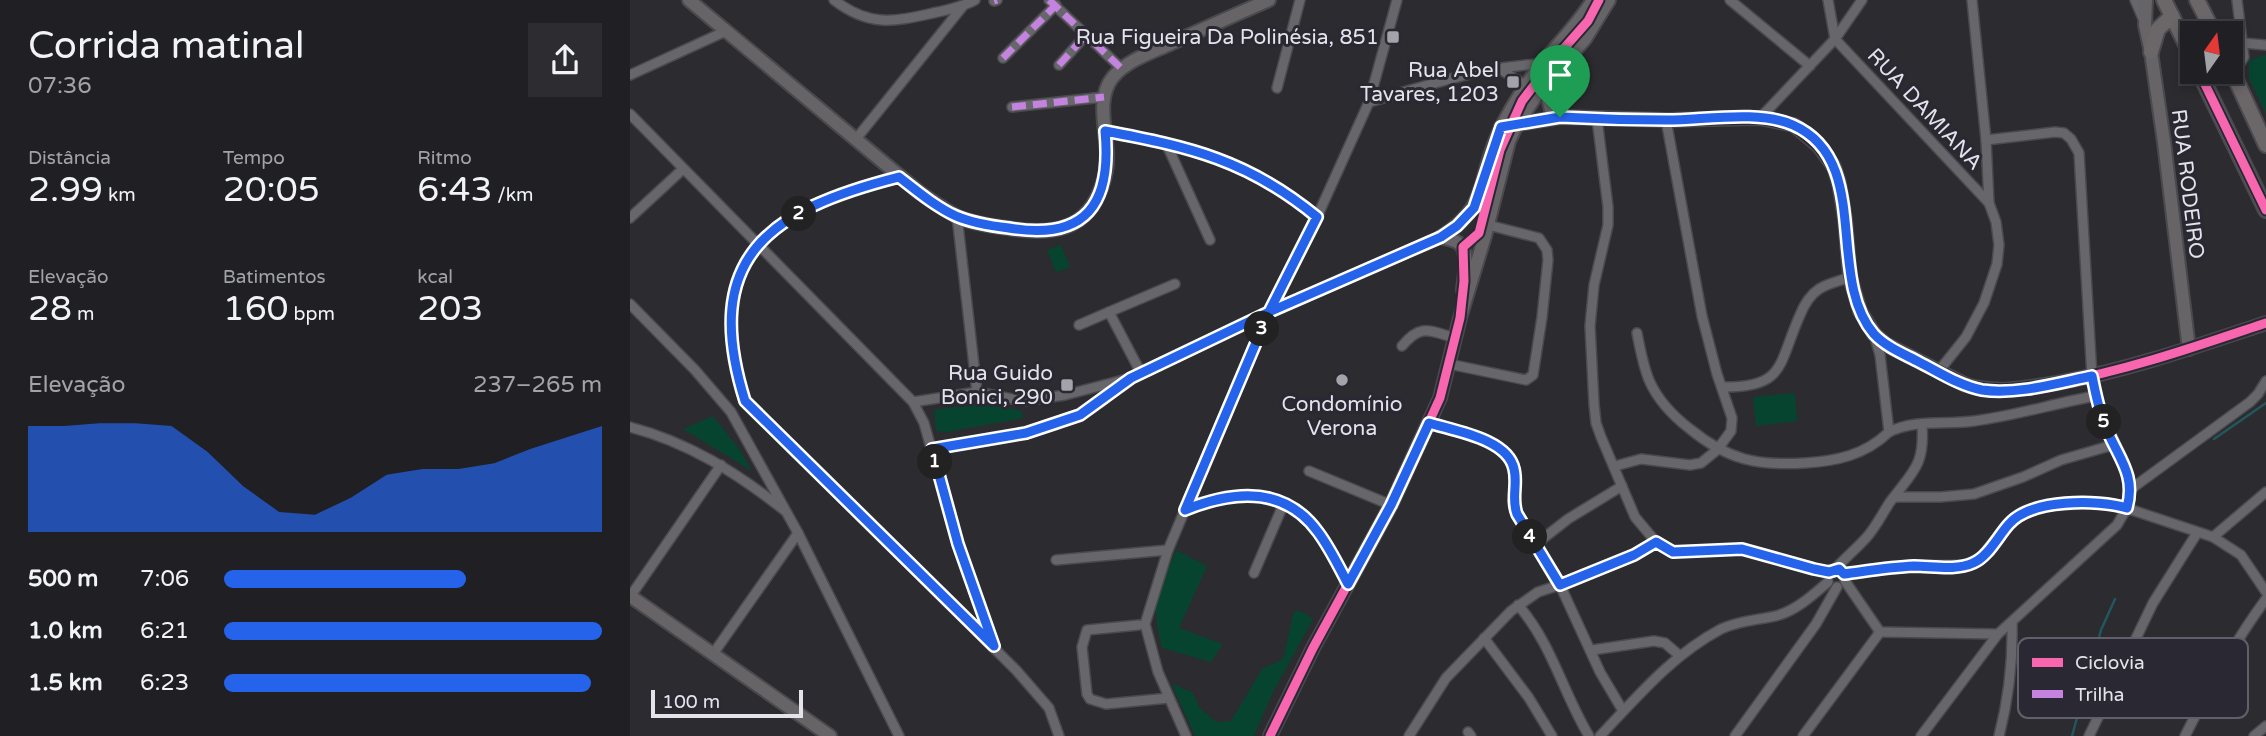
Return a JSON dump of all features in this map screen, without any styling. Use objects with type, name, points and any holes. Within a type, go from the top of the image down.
[{"type":"main road","points":[[2164,0],[2180,32]]},
{"type":"main road","points":[[2201,1],[2209,21]]},
{"type":"main road","points":[[2151,52],[2158,29],[2172,16]]},
{"type":"main road","points":[[2205,84],[2266,210]]},
{"type":"main road","points":[[2238,84],[2266,145]]},
{"type":"street","points":[[689,0],[920,193],[957,216],[998,227],[1038,232],[1066,228],[1084,218],[1100,190],[1106,169],[1104,97],[1111,80],[1122,69],[1142,57],[1269,0]]},
{"type":"street","points":[[834,0],[858,15],[885,22],[963,6],[975,0]]},
{"type":"street","points":[[1277,88],[1300,0]]},
{"type":"street","points":[[1186,736],[1158,672],[1145,625],[1168,550],[1269,312],[1317,217],[1368,102],[1397,0]]},
{"type":"street","points":[[932,449],[1026,433],[1080,415],[1141,373],[1269,312],[1441,237],[1457,226],[1474,208],[1501,127],[1526,86],[1577,23],[1592,0]]},
{"type":"street","points":[[1270,736],[1297,678],[1391,505],[1440,398],[1504,159],[1517,124],[1544,86],[1594,27],[1609,0]]},
{"type":"street","points":[[1730,0],[1810,66]]},
{"type":"street","points":[[1828,0],[1835,39]]},
{"type":"street","points":[[1760,118],[1835,39],[1862,0]]},
{"type":"street","points":[[1938,372],[1966,337],[1984,303],[1993,279],[1999,245],[1996,222],[1989,203],[1986,140],[1972,0]]},
{"type":"street","name":"RUA RODEIRO","points":[[2134,0],[2145,25],[2151,52],[2189,349]]},
{"type":"street","name":"RUA RODEIRO","points":[[2145,25],[2146,0]]},
{"type":"street","points":[[2237,0],[2240,21]]},
{"type":"street","points":[[1003,58],[1053,3],[1122,69]]},
{"type":"street","points":[[856,139],[963,6]]},
{"type":"street","points":[[630,75],[726,31]]},
{"type":"street","points":[[1059,65],[1086,35]]},
{"type":"street","name":"RUA DAMIANA","points":[[1835,39],[1989,203]]},
{"type":"street","points":[[2244,43],[2266,45]]},
{"type":"street","points":[[1368,102],[1497,67],[1564,64]]},
{"type":"street","points":[[1497,67],[1526,86]]},
{"type":"street","points":[[1544,86],[1551,108],[1560,117]]},
{"type":"street","points":[[1012,107],[1104,97]]},
{"type":"street","points":[[630,114],[913,402],[924,424],[958,544],[994,646]]},
{"type":"street","points":[[1501,127],[1560,117],[1666,120],[1760,118],[1794,125],[1806,133],[1827,155],[1839,183],[1850,277],[1860,311],[1874,334],[1880,355],[1889,432]]},
{"type":"street","points":[[1597,119],[1608,225],[1592,297],[1590,326],[1596,423],[1635,517],[1656,542],[1673,552],[1685,553],[1742,549],[1836,577],[1895,568],[1975,563],[2010,522],[2024,511],[2091,503],[2127,508],[2213,537],[2241,555],[2266,592]]},
{"type":"street","points":[[1615,466],[1641,459],[1696,464],[1706,460],[1728,438],[1732,424],[1702,316],[1666,120]]},
{"type":"street","points":[[1105,131],[1166,143],[1217,158],[1279,187],[1317,217]]},
{"type":"street","points":[[1921,736],[1998,635],[2123,518],[2131,489],[2124,463],[2113,444],[2096,396],[2092,376],[2082,189],[2076,145],[2064,134],[2055,132],[1986,140]]},
{"type":"street","points":[[1166,143],[1210,240]]},
{"type":"street","points":[[630,218],[683,169]]},
{"type":"street","points":[[899,177],[854,189],[805,210],[757,244],[747,258],[733,293],[731,313],[735,371],[745,401],[994,646],[1043,700],[1059,736]]},
{"type":"street","points":[[957,216],[977,392]]},
{"type":"street","points":[[1449,365],[1526,380],[1533,375],[1542,317],[1547,250],[1538,238],[1488,225]]},
{"type":"street","points":[[1441,237],[1463,247],[1465,259],[1460,318]]},
{"type":"street","points":[[1722,387],[1759,384],[1770,378],[1783,360],[1798,318],[1809,299],[1820,288],[1850,277]]},
{"type":"street","points":[[1079,325],[1175,284]]},
{"type":"street","points":[[630,304],[695,370],[731,412],[788,513],[899,736]]},
{"type":"street","points":[[1109,312],[1141,373]]},
{"type":"street","points":[[1874,334],[1887,345],[1966,386],[1996,391],[2092,376],[2189,349],[2266,323]]},
{"type":"street","points":[[1402,346],[1418,330],[1455,338]]},
{"type":"street","points":[[1637,333],[1644,367],[1657,396],[1680,422],[1717,450],[1764,463],[1824,461],[1855,454],[1871,447],[1901,426],[1957,424],[2096,396]]},
{"type":"street","points":[[913,402],[977,392],[1023,401],[1065,395],[1131,378]]},
{"type":"street","points":[[2131,489],[2250,402],[2259,394],[2266,381]]},
{"type":"street","points":[[731,412],[745,401]]},
{"type":"street","points":[[1429,423],[1487,441],[1507,455],[1515,470],[1515,508],[1560,585],[1600,672],[1623,711]]},
{"type":"street","points":[[1600,736],[1657,675],[1680,656],[1726,627],[1780,615],[1836,577],[1917,466],[1922,448],[1922,424]]},
{"type":"street","points":[[630,427],[679,443],[721,465],[788,513]]},
{"type":"street","points":[[1894,497],[1974,494],[2061,460],[2113,444]]},
{"type":"street","points":[[721,465],[630,596],[830,736]]},
{"type":"street","points":[[1310,471],[1391,505]]},
{"type":"street","points":[[1536,544],[1568,519],[1622,486]]},
{"type":"street","points":[[2213,537],[2266,492]]},
{"type":"street","points":[[1185,510],[1232,495],[1258,495],[1284,503],[1301,513],[1318,531],[1348,584]]},
{"type":"street","points":[[1254,573],[1284,503]]},
{"type":"street","points":[[713,653],[798,533]]},
{"type":"street","points":[[2136,638],[2153,603],[2197,533]]},
{"type":"street","points":[[1409,736],[1446,678],[1518,605],[1538,592],[1634,555],[1656,542]]},
{"type":"street","points":[[1056,560],[1168,550]]},
{"type":"street","points":[[1836,577],[1880,632],[1998,635]]},
{"type":"street","points":[[1735,736],[1822,616],[1836,577]]},
{"type":"street","points":[[2238,638],[2266,599]]},
{"type":"street","points":[[1518,605],[1539,632],[1572,706],[1589,736]]},
{"type":"street","points":[[1999,736],[2012,671],[2012,622]]},
{"type":"street","points":[[1139,625],[1091,628],[1085,634],[1082,647],[1087,694],[1090,699],[1106,704],[1170,698]]},
{"type":"street","points":[[1802,736],[1880,632]]},
{"type":"street","points":[[1484,638],[1529,698],[1552,736]]},
{"type":"street","points":[[1592,650],[1654,641],[1665,643],[1680,656]]},
{"type":"street","points":[[2089,736],[2098,718]]},
{"type":"street","points":[[2185,736],[2194,718]]},
{"type":"street","points":[[2254,736],[2266,726]]},
{"type":"green space","points":[[2266,55],[2266,114],[2249,78],[2249,61]]},
{"type":"green space","points":[[1061,245],[1070,267],[1056,272],[1047,250]]},
{"type":"green space","points":[[1795,393],[1797,421],[1756,426],[1753,397]]},
{"type":"green space","points":[[982,403],[1022,411],[1023,418],[947,432],[936,431],[934,410]]},
{"type":"green space","points":[[713,416],[740,450],[752,471],[683,429]]},
{"type":"green space","points":[[1176,550],[1207,566],[1179,628],[1223,644],[1211,662],[1162,648],[1155,603]]},
{"type":"green space","points":[[1294,611],[1301,611],[1313,619],[1273,692],[1254,736],[1195,736],[1171,683],[1193,693],[1199,707],[1216,722],[1231,721],[1262,669],[1283,659]]},
{"type":"waterway","points":[[2214,439],[2266,403]]},
{"type":"waterway","points":[[2099,638],[2115,599]]},
{"type":"waterway","points":[[2072,736],[2077,718]]},
{"type":"marked path","points":[[1049,0],[1122,69]]},
{"type":"marked path","points":[[1003,58],[1056,5]]},
{"type":"marked path","points":[[1059,65],[1086,35]]},
{"type":"marked path","points":[[1012,107],[1104,97]]},
{"type":"cycle path","points":[[1270,736],[1313,648],[1391,505],[1440,398],[1460,318],[1464,281],[1463,247],[1479,233],[1500,150],[1522,101],[1588,21],[1599,0]]},
{"type":"cycle path","points":[[2205,84],[2266,210]]},
{"type":"cycle path","points":[[1501,127],[1561,117],[1666,120],[1760,118],[1794,125],[1819,146],[1834,167],[1845,219],[1850,277],[1860,311],[1874,334],[1887,345],[1966,385],[2012,389],[2084,378],[2163,357],[2266,323]]},
{"type":"place","name":"Rua Figueira Da Polinésia, 851","points":[[1393,37]]},
{"type":"place","name":"Rua Abel Tavares, 1203","points":[[1513,82]]},
{"type":"place","name":"Condomínio Verona","points":[[1342,380]]},
{"type":"place","name":"Rua Guido Bonici, 290","points":[[1067,385]]},
{"type":"route","points":[[1560,117],[1501,127],[1474,208],[1457,226],[1441,237],[1269,312],[1131,378],[1080,415],[1026,433],[932,449],[958,544],[994,646],[745,401],[735,371],[731,313],[733,293],[739,275],[757,244],[788,221],[826,200],[899,177],[957,216],[1026,231],[1049,232],[1066,228],[1084,218],[1100,190],[1106,169],[1105,131],[1158,141],[1239,166],[1279,187],[1317,217],[1269,312],[1185,510],[1232,495],[1258,495],[1284,503],[1301,513],[1318,531],[1348,584],[1391,505],[1429,423],[1487,441],[1501,448],[1507,455],[1515,470],[1514,501],[1517,514],[1560,585],[1634,555],[1656,542],[1673,552],[1685,553],[1742,549],[1814,569],[1829,572],[1839,569],[1844,574],[1916,566],[1967,565],[1981,558],[2010,522],[2024,511],[2047,506],[2091,503],[2127,508],[2131,489],[2129,475],[2106,429],[2092,376],[2014,390],[1981,390],[1966,386],[1887,345],[1874,334],[1860,311],[1850,277],[1845,219],[1834,167],[1827,155],[1806,133],[1794,125],[1760,118],[1666,120],[1560,117]]}]
